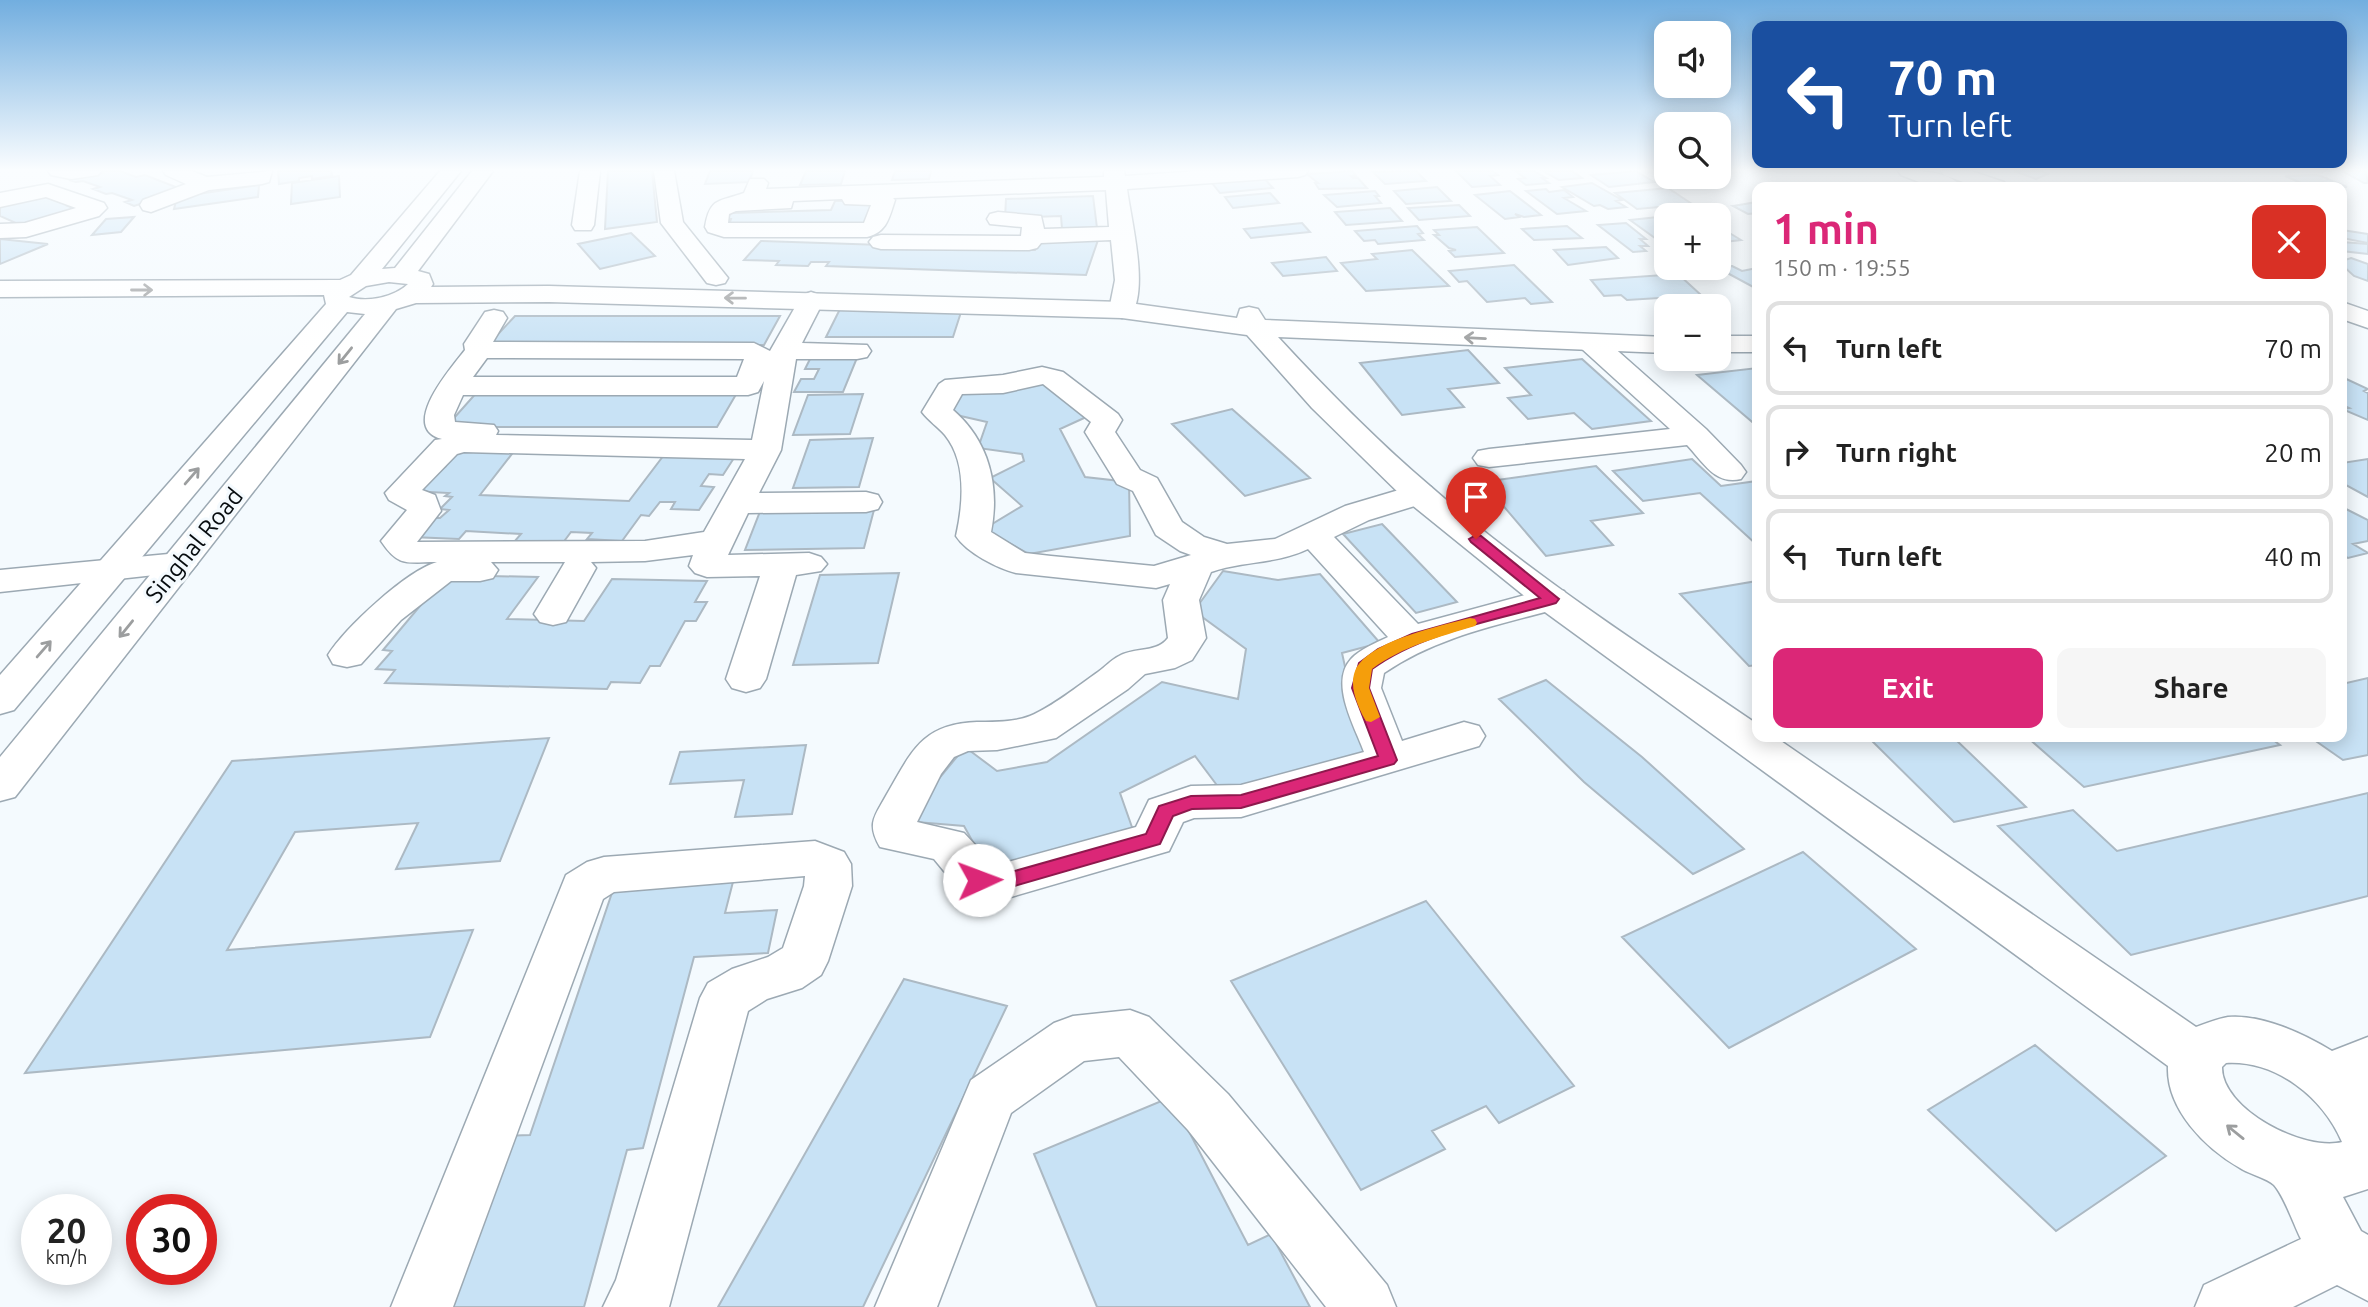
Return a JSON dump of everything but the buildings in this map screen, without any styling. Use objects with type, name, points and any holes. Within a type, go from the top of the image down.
[{"type":"main road","name":"Singhal Road","points":[[0,701],[398,232]]},
{"type":"main road","name":"Singhal Road","points":[[0,786],[406,289],[443,232]]},
{"type":"main road","points":[[678,232],[716,278]]},
{"type":"main road","points":[[881,242],[885,232]]},
{"type":"main road","points":[[743,250],[748,242],[763,239],[1021,245],[1029,243],[1033,232]]},
{"type":"main road","points":[[1033,236],[1122,233],[1127,280],[1124,303]]},
{"type":"main road","points":[[406,289],[562,278],[716,278],[1124,303],[1250,317],[1592,343],[1654,345]]},
{"type":"main road","points":[[0,289],[406,289],[811,300],[1124,303]]},
{"type":"main road","points":[[0,306],[270,308],[348,290]]},
{"type":"main road","points":[[702,551],[756,400],[811,300]]},
{"type":"main road","points":[[2347,312],[2368,320]]},
{"type":"main road","points":[[494,317],[478,344],[479,349],[453,386],[439,415],[440,428],[447,431],[712,436],[723,433],[756,400]]},
{"type":"main road","points":[[1250,317],[1654,326]]},
{"type":"main road","points":[[1250,317],[1322,402],[1419,494],[1551,599],[1752,741]]},
{"type":"main road","points":[[1731,326],[1752,326]]},
{"type":"main road","points":[[2347,333],[2368,341]]},
{"type":"main road","points":[[1592,343],[1695,435],[1730,472]]},
{"type":"main road","points":[[1731,345],[1752,344]]},
{"type":"main road","points":[[347,655],[388,612],[439,573],[452,569],[578,568],[702,551],[737,503],[756,400],[758,354],[754,351],[479,349]]},
{"type":"main road","points":[[521,386],[549,351]]},
{"type":"main road","points":[[746,679],[795,564],[702,551],[407,552],[398,541],[424,511],[423,502],[401,493],[446,447],[756,400],[857,351]]},
{"type":"main road","points":[[1210,560],[1168,528],[1146,485],[1128,477],[1100,432],[1107,420],[1053,378],[1042,376],[1003,384],[955,386],[949,390],[937,412],[960,433],[972,462],[979,487],[979,511],[973,536],[1016,562],[1156,577],[1210,560],[1283,548],[1357,513],[1419,494]]},
{"type":"main road","points":[[453,386],[521,386],[756,400]]},
{"type":"main road","points":[[1489,458],[1695,435]]},
{"type":"main road","points":[[737,503],[866,502]]},
{"type":"main road","points":[[1312,534],[1412,640]]},
{"type":"main road","points":[[1210,560],[1181,600],[1187,638],[1178,651],[1161,659],[1133,664],[1114,680],[1041,728],[997,736],[962,737],[939,747],[924,767],[894,821],[896,835],[948,845],[979,880],[997,884],[1153,839],[1165,811],[1191,802],[1241,801],[1464,736]]},
{"type":"main road","points":[[0,581],[113,568],[179,564]]},
{"type":"main road","points":[[553,614],[578,568]]},
{"type":"main road","points":[[1388,760],[1361,688],[1365,667],[1384,653],[1412,640],[1551,599]]},
{"type":"main road","points":[[1753,742],[2196,1056]]},
{"type":"main road","points":[[422,1307],[583,888],[604,876],[815,858],[828,864],[828,886],[803,961],[784,973],[750,984],[726,998],[642,1298],[634,1307]]},
{"type":"main road","points":[[906,1307],[990,1097],[1073,1039],[1130,1033],[1208,1112],[1366,1307]]},
{"type":"main road","points":[[2368,1137],[2365,1122],[2350,1101],[2348,1069],[2292,1057],[2248,1041],[2225,1040],[2208,1045],[2196,1056],[2193,1071],[2199,1091],[2214,1112],[2235,1133],[2263,1152],[2294,1165],[2323,1171],[2347,1170],[2364,1160],[2368,1148]]},
{"type":"main road","points":[[2226,1307],[2354,1261],[2294,1165]]},
{"type":"slow traffic","points":[[1371,717],[1361,688],[1365,667],[1384,653],[1412,640],[1470,623]]},
{"type":"route","points":[[979,880],[997,884],[1153,839],[1165,811],[1191,802],[1241,801],[1388,760],[1361,688],[1365,667],[1384,653],[1418,638],[1551,599],[1476,539]]}]
